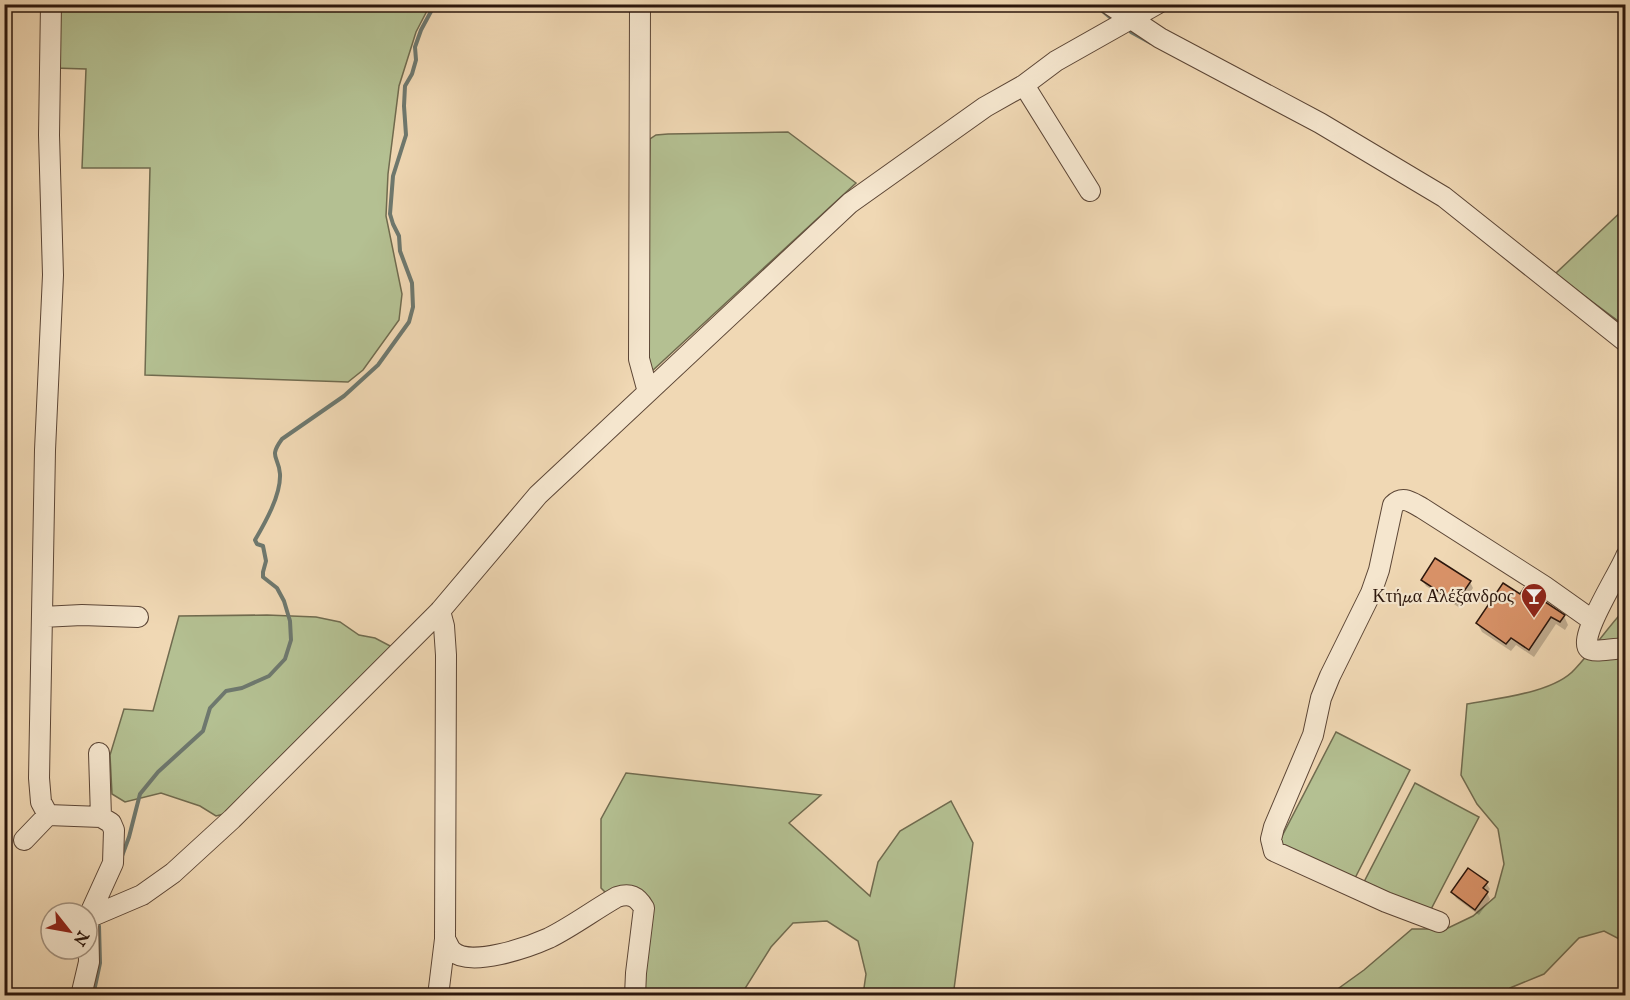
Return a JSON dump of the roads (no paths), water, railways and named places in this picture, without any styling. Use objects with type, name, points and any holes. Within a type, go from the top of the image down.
[{"type":"street","points":[[48,815],[39,793],[45,450],[53,275],[49,135],[51,4]]},
{"type":"street","points":[[640,4],[639,359],[648,392]]},
{"type":"street","points":[[1109,4],[1160,38],[1320,123],[1444,197],[1626,342]]},
{"type":"street","points":[[99,913],[142,895],[173,873],[257,796],[440,611],[538,495],[850,203],[985,107],[1024,85],[1056,61],[1157,4]]},
{"type":"street","points":[[1024,85],[1090,191]]},
{"type":"street","points":[[1439,922],[1386,902],[1274,851],[1271,839],[1274,826],[1313,735],[1321,698],[1371,593],[1379,570],[1393,506],[1398,500],[1405,499],[1422,508],[1544,585],[1592,620]]},
{"type":"street","points":[[1626,556],[1614,583],[1592,620],[1586,637],[1588,648],[1593,651],[1626,648]]},
{"type":"street","points":[[438,996],[445,939],[446,665],[444,626],[440,611]]},
{"type":"street","points":[[42,616],[138,617]]},
{"type":"street","points":[[99,753],[101,817]]},
{"type":"street","points":[[24,840],[48,815],[101,817],[111,823],[114,830],[113,863],[96,901]]},
{"type":"street","points":[[445,939],[451,950],[459,955],[475,957],[508,952],[550,937],[617,897],[627,894],[639,900],[644,908],[635,996]]},
{"type":"street","points":[[81,996],[89,961]]},
{"type":"waterway","points":[[122,856],[140,794],[158,772],[203,731],[210,708],[226,691],[242,688],[269,676],[285,659],[291,640],[290,621],[277,588],[263,577],[266,561],[263,546],[257,544],[255,540],[278,491],[280,474],[275,457],[278,445],[282,439],[344,396],[378,365],[409,322],[413,307],[412,283],[400,251],[399,236],[390,214],[393,176],[406,135],[405,86],[412,74],[416,60],[415,47],[421,30],[435,4]]},
{"type":"waterway","points":[[1094,4],[1111,18]]},
{"type":"waterway","points":[[1131,32],[1151,43]]},
{"type":"waterway","points":[[93,996],[100,963],[99,926]]},
{"type":"place","name":"Κτήμα Αλέξανδρος","points":[[1534,619]]}]
